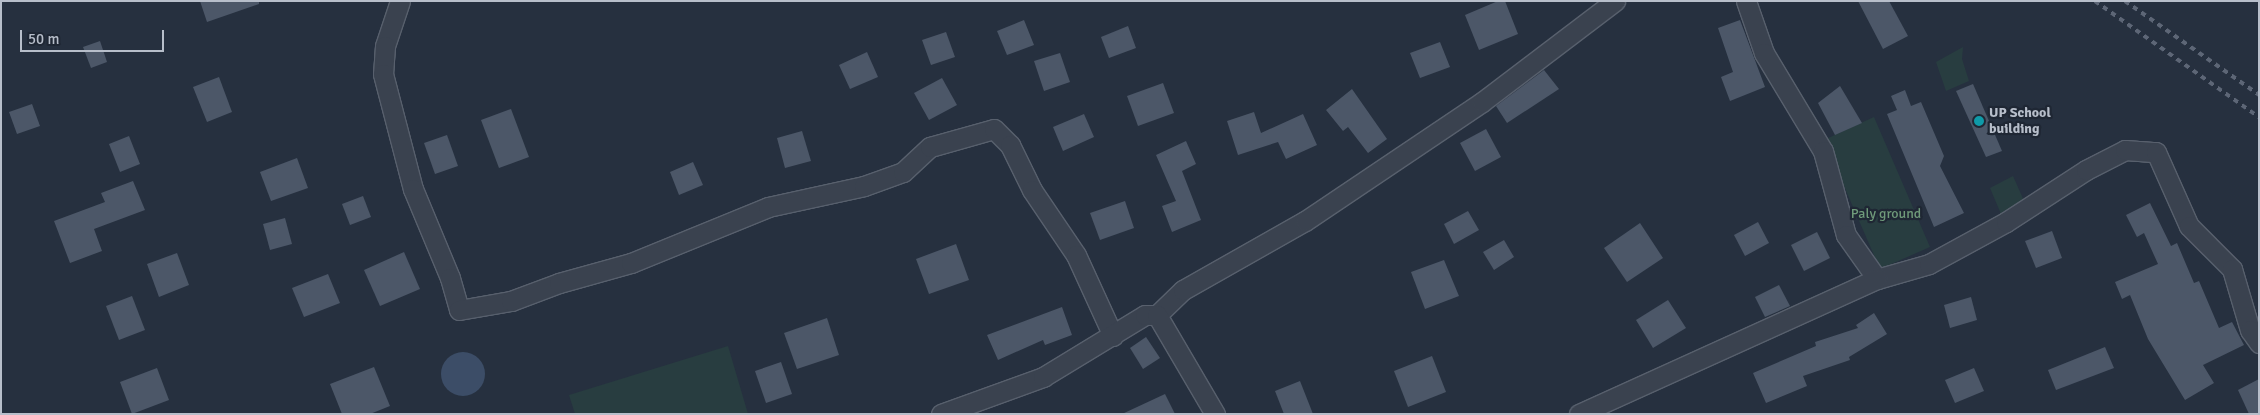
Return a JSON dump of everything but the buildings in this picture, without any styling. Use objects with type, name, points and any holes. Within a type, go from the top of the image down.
[{"type":"street","points":[[400,1],[385,46],[383,74],[413,189],[450,278],[459,310],[511,301],[559,283],[631,263],[768,207],[864,186],[903,172],[930,147],[994,129],[1010,145],[1032,190],[1076,255],[1113,336]]},
{"type":"street","points":[[941,414],[1043,377],[1113,336],[1132,321],[1145,315],[1157,315],[1184,290],[1305,221],[1474,108],[1615,1]]},
{"type":"street","points":[[1746,1],[1764,53],[1823,151],[1846,235],[1877,279]]},
{"type":"street","points":[[1579,414],[1877,279],[1928,264],[2006,222],[2086,170],[2125,150],[2156,152],[2189,226],[2232,269],[2250,330],[2259,343]]},
{"type":"street","points":[[1157,315],[1215,414]]},
{"type":"green space","points":[[1963,47],[1962,59],[1969,81],[1946,91],[1936,62]]},
{"type":"green space","name":"Paly ground","points":[[1874,117],[1930,247],[1880,269],[1824,140]]},
{"type":"green space","points":[[2013,176],[2025,203],[2001,214],[1990,188]]},
{"type":"green space","points":[[728,346],[748,414],[575,414],[569,395]]},
{"type":"water","points":[[459,352],[467,352],[479,358],[485,374],[479,390],[467,396],[459,396],[447,390],[441,378],[441,370],[447,358]]},
{"type":"railway","points":[[2095,1],[2259,117]]},
{"type":"railway","points":[[2125,1],[2259,95]]},
{"type":"place","name":"UP School building","points":[[1979,121]]}]
